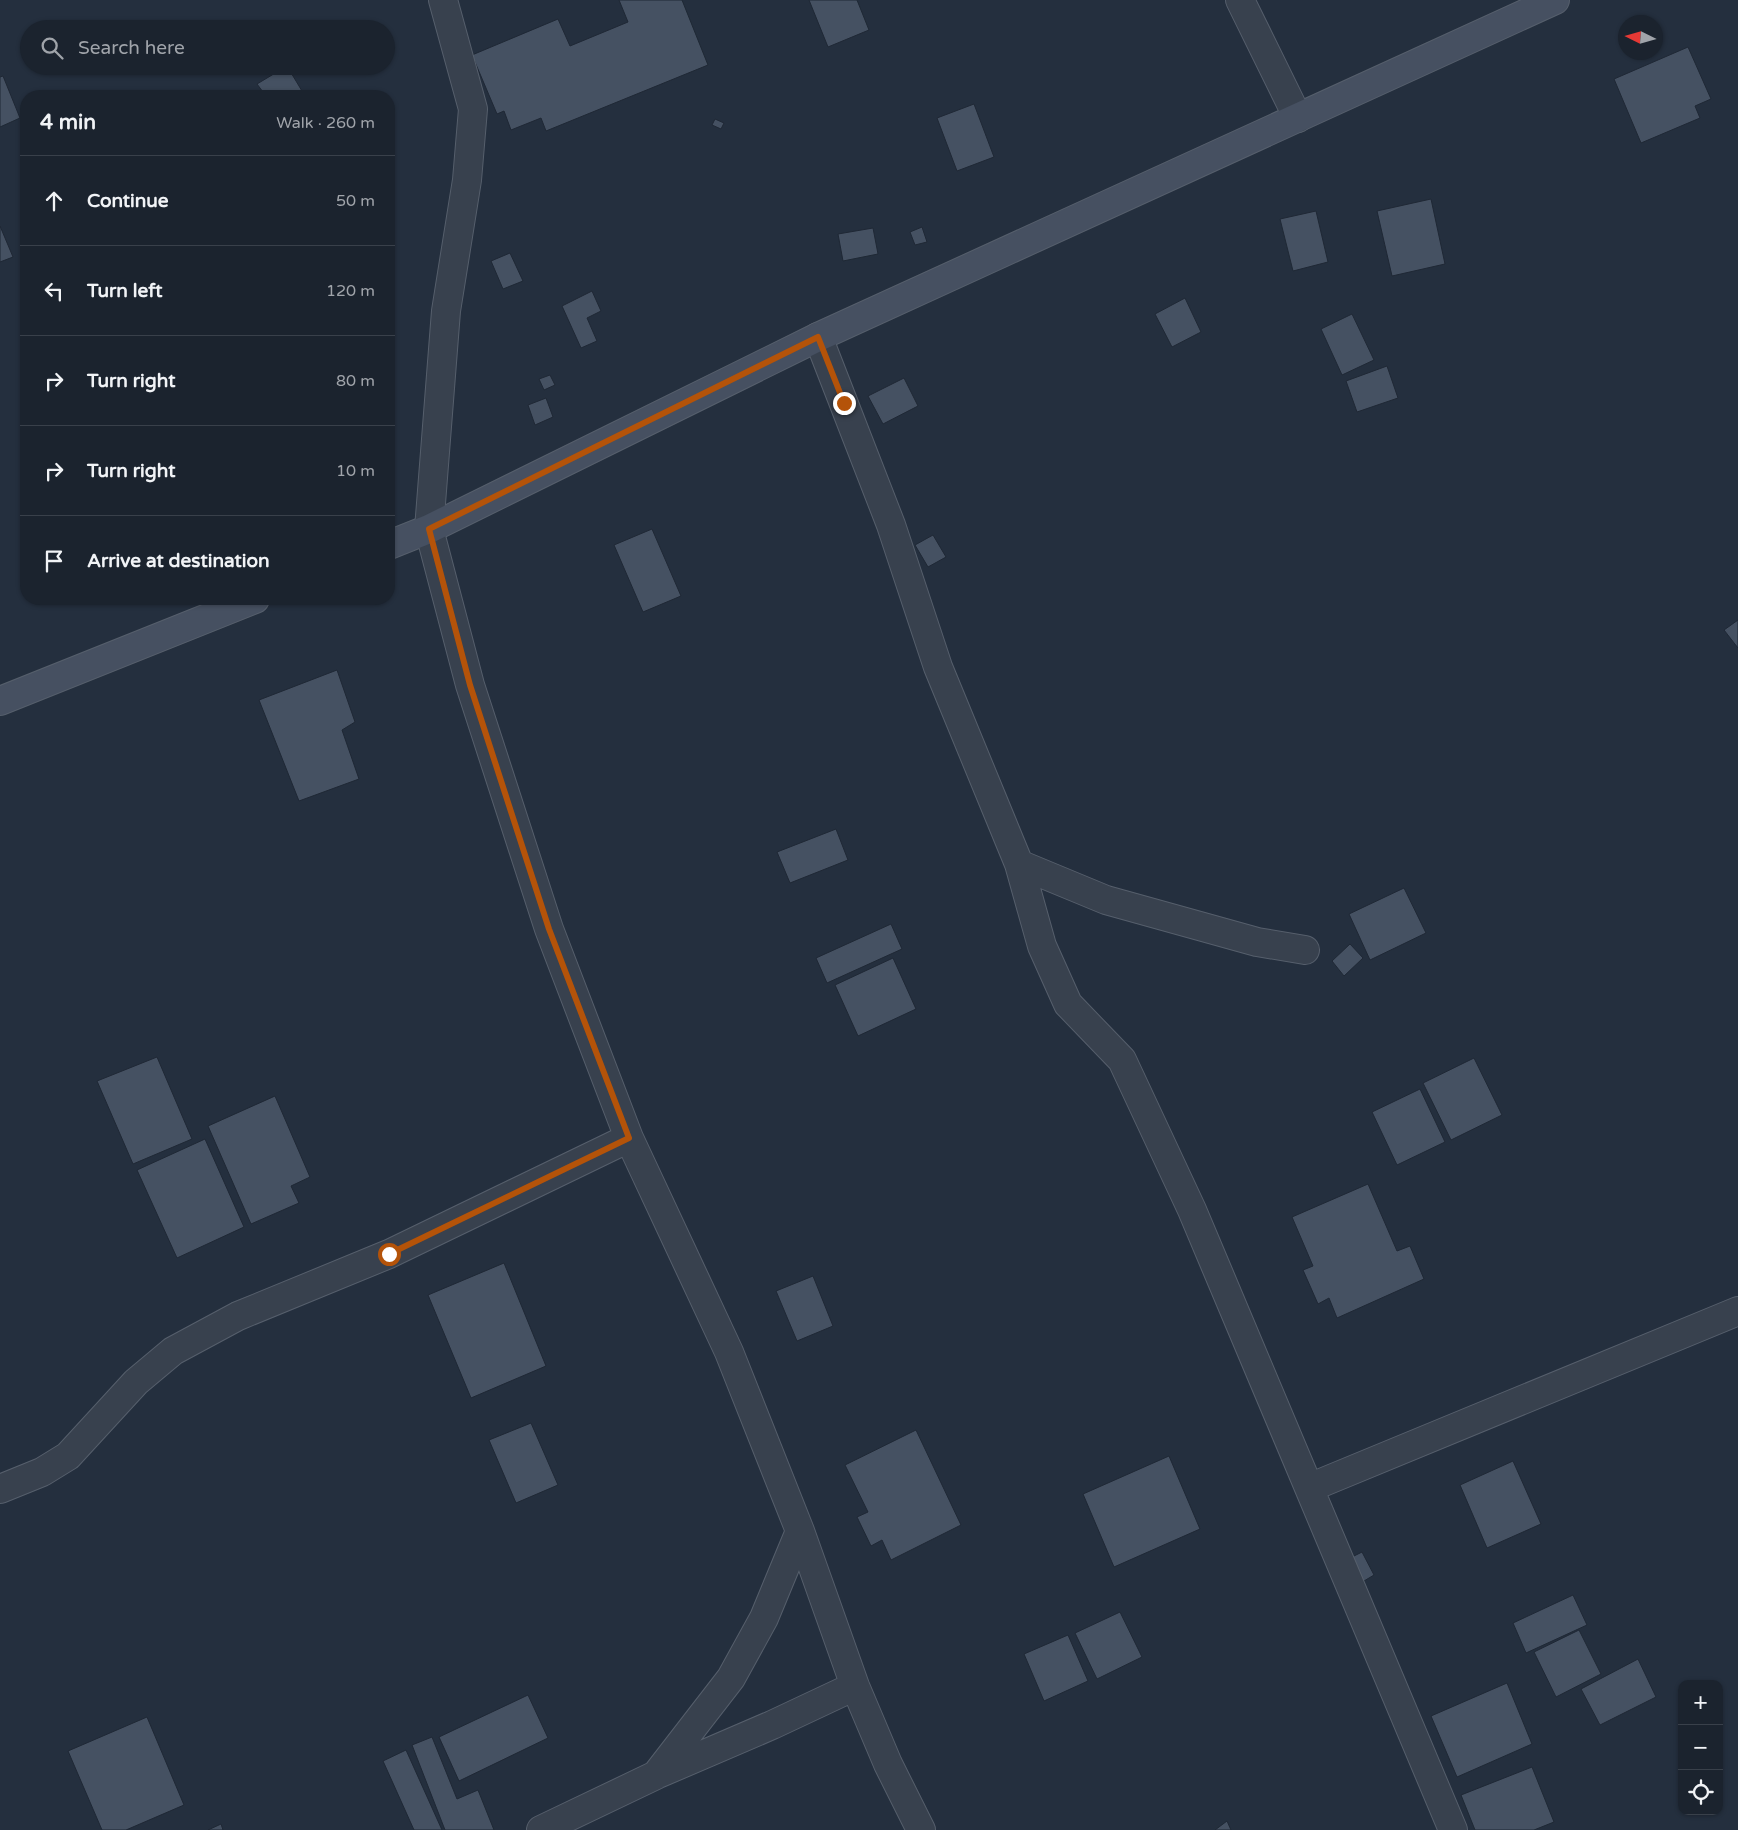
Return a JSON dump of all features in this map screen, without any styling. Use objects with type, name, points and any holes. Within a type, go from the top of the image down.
[{"type":"main road","points":[[395,543],[429,529],[818,337],[1555,0]]},
{"type":"main road","points":[[0,701],[240,605]]},
{"type":"street","points":[[443,0],[473,109],[467,180],[446,311],[429,529],[470,685],[549,929],[629,1138],[729,1352],[800,1531],[855,1686],[888,1764],[921,1830]]},
{"type":"street","points":[[1240,0],[1298,118]]},
{"type":"street","points":[[818,337],[891,525],[938,666],[1019,864],[1042,946],[1068,1004],[1122,1060],[1192,1210],[1453,1830]]},
{"type":"street","points":[[1019,864],[1106,900],[1257,942],[1305,950]]},
{"type":"street","points":[[0,1489],[42,1472],[68,1456],[136,1382],[173,1351],[238,1316],[389,1254],[629,1138]]},
{"type":"street","points":[[1310,1488],[1738,1311]]},
{"type":"street","points":[[656,1775],[731,1678],[764,1618],[800,1531]]},
{"type":"street","points":[[541,1830],[656,1775],[772,1725],[855,1686]]},
{"type":"building","points":[[619,0],[682,0],[708,65],[546,131],[541,118],[511,130],[504,111],[497,114],[472,55],[558,19],[570,46],[628,22]]},
{"type":"building","points":[[809,0],[857,0],[869,30],[828,47]]},
{"type":"building","points":[[1688,47],[1711,99],[1695,106],[1700,118],[1641,143],[1614,79],[1658,60],[1663,60],[1663,58]]},
{"type":"building","points":[[272,75],[292,75],[301,90],[262,90],[257,84]]},
{"type":"building","points":[[3,76],[20,118],[0,127],[0,77]]},
{"type":"building","points":[[974,104],[994,157],[957,171],[937,118]]},
{"type":"building","points":[[715,119],[724,123],[721,129],[712,125]]},
{"type":"building","points":[[1431,199],[1445,264],[1392,276],[1377,211]]},
{"type":"building","points":[[1316,211],[1328,262],[1293,271],[1280,219]]},
{"type":"building","points":[[0,226],[13,257],[0,262]]},
{"type":"building","points":[[922,227],[927,242],[915,245],[910,232]]},
{"type":"building","points":[[873,228],[878,254],[843,261],[838,234]]},
{"type":"building","points":[[510,253],[523,281],[503,289],[491,261]]},
{"type":"building","points":[[592,291],[601,311],[587,318],[597,341],[581,348],[562,306]]},
{"type":"building","points":[[1185,298],[1201,332],[1172,347],[1155,314]]},
{"type":"building","points":[[1352,314],[1374,360],[1342,375],[1321,329]]},
{"type":"building","points":[[1387,366],[1398,398],[1357,412],[1346,381]]},
{"type":"building","points":[[550,375],[555,385],[544,390],[539,379]]},
{"type":"building","points":[[904,378],[918,406],[883,424],[868,396]]},
{"type":"building","points":[[546,398],[553,417],[535,425],[528,405]]},
{"type":"building","points":[[652,529],[681,596],[643,612],[614,545]]},
{"type":"building","points":[[933,535],[946,557],[928,567],[915,545]]},
{"type":"building","points":[[1738,620],[1738,648],[1724,630]]},
{"type":"building","points":[[337,670],[355,722],[342,730],[359,779],[299,801],[259,700]]},
{"type":"building","points":[[836,829],[848,860],[790,883],[777,852]]},
{"type":"building","points":[[1404,888],[1426,933],[1370,960],[1349,914]]},
{"type":"building","points":[[891,924],[902,949],[827,983],[816,958]]},
{"type":"building","points":[[1350,944],[1363,958],[1344,976],[1332,961]]},
{"type":"building","points":[[893,958],[916,1009],[858,1036],[835,985]]},
{"type":"building","points":[[157,1057],[192,1139],[133,1164],[97,1081]]},
{"type":"building","points":[[1474,1058],[1502,1115],[1451,1140],[1423,1083]]},
{"type":"building","points":[[1420,1089],[1445,1142],[1397,1165],[1372,1112]]},
{"type":"building","points":[[275,1096],[310,1177],[291,1186],[299,1203],[251,1224],[208,1126]]},
{"type":"building","points":[[205,1139],[244,1227],[177,1258],[137,1170]]},
{"type":"building","points":[[1368,1184],[1397,1251],[1410,1246],[1424,1279],[1337,1318],[1329,1298],[1318,1304],[1303,1270],[1313,1266],[1292,1217]]},
{"type":"building","points":[[504,1263],[546,1366],[471,1398],[428,1295]]},
{"type":"building","points":[[813,1276],[833,1326],[797,1341],[776,1291]]},
{"type":"building","points":[[531,1423],[558,1485],[516,1503],[489,1440]]},
{"type":"building","points":[[916,1430],[961,1525],[891,1560],[882,1540],[871,1546],[857,1517],[868,1512],[845,1465]]},
{"type":"building","points":[[1169,1456],[1200,1529],[1114,1567],[1083,1494]]},
{"type":"building","points":[[1513,1461],[1541,1524],[1487,1548],[1460,1485]]},
{"type":"building","points":[[1362,1552],[1374,1575],[1354,1587],[1342,1562]]},
{"type":"building","points":[[1573,1595],[1587,1625],[1526,1653],[1513,1623]]},
{"type":"building","points":[[1120,1612],[1142,1657],[1097,1679],[1075,1633]]},
{"type":"building","points":[[1579,1630],[1601,1674],[1556,1697],[1534,1652]]},
{"type":"building","points":[[1068,1635],[1088,1681],[1044,1701],[1024,1654]]},
{"type":"building","points":[[1638,1659],[1656,1697],[1600,1725],[1581,1689]]},
{"type":"building","points":[[1507,1683],[1532,1744],[1457,1777],[1431,1716]]},
{"type":"building","points":[[528,1695],[548,1738],[459,1781],[439,1737]]},
{"type":"building","points":[[147,1717],[184,1805],[126,1830],[102,1830],[68,1751]]},
{"type":"building","points":[[432,1737],[457,1799],[478,1790],[494,1830],[445,1830],[412,1745]]},
{"type":"building","points":[[406,1750],[442,1830],[414,1830],[383,1761]]},
{"type":"building","points":[[1532,1767],[1554,1822],[1534,1830],[1475,1830],[1461,1795]]},
{"type":"building","points":[[1227,1821],[1231,1830],[1215,1830]]},
{"type":"building","points":[[221,1824],[223,1830],[208,1830]]},
{"type":"route","points":[[389,1254],[629,1138],[549,929],[470,685],[429,529],[818,337],[844,403]]}]
